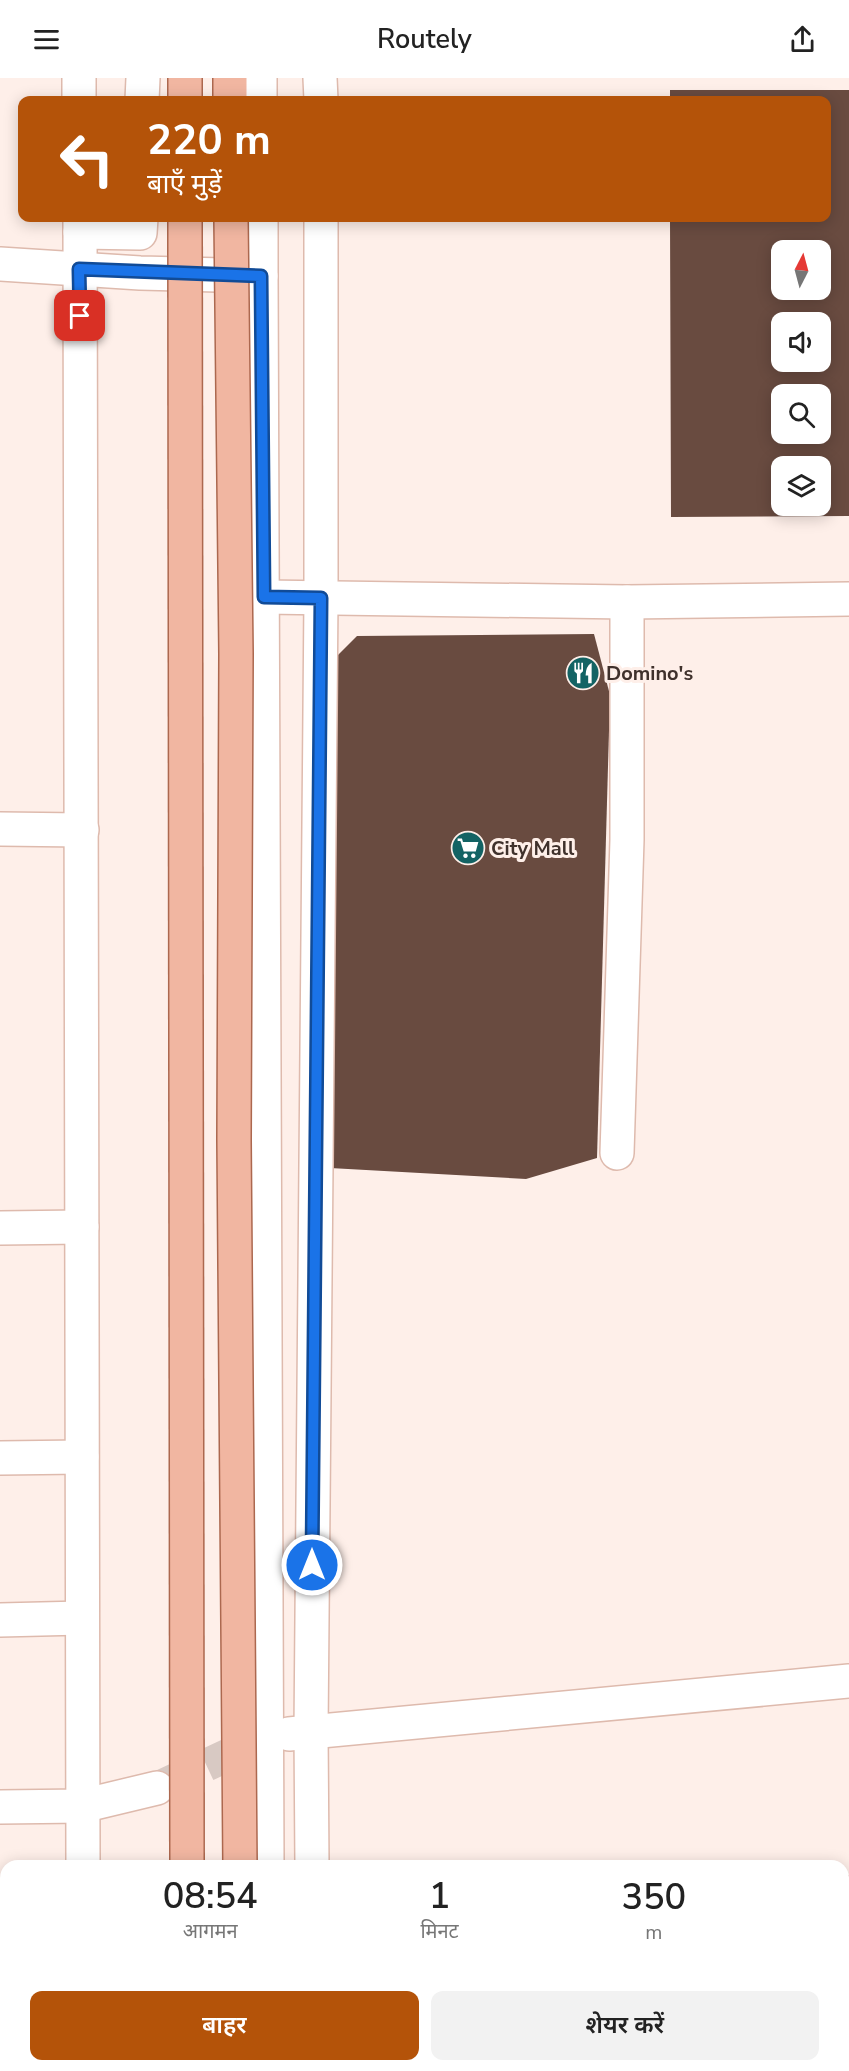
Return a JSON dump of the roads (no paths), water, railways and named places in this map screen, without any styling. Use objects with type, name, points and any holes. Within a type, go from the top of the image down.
[{"type":"main road","points":[[185,78],[185,96]]},
{"type":"main road","points":[[230,78],[230,96]]},
{"type":"main road","points":[[185,222],[188,1860]]},
{"type":"main road","points":[[231,222],[236,642],[234,1140],[240,1860]]},
{"type":"street","points":[[79,78],[79,96]]},
{"type":"street","points":[[142,96],[143,78]]},
{"type":"street","points":[[260,78],[260,96]]},
{"type":"street","points":[[320,78],[321,96]]},
{"type":"street","points":[[261,222],[267,1860]]},
{"type":"street","points":[[312,1860],[311,1731],[321,598],[321,222]]},
{"type":"street","points":[[83,1860],[80,225],[140,225],[140,273]]},
{"type":"street","points":[[0,264],[140,273],[261,276]]},
{"type":"street","points":[[264,597],[627,602],[849,599]]},
{"type":"street","points":[[616,1153],[627,840],[627,602]]},
{"type":"street","points":[[0,829],[82,830]]},
{"type":"street","points":[[0,1228],[82,1227]]},
{"type":"street","points":[[0,1458],[82,1457]]},
{"type":"street","points":[[0,1620],[82,1618]]},
{"type":"street","points":[[266,1737],[849,1681]]},
{"type":"street","points":[[0,1807],[82,1806],[157,1788]]},
{"type":"tunnel","points":[[162,1786],[264,1738]]},
{"type":"place","name":"Domino's","points":[[583,673]]},
{"type":"place","name":"City Mall","points":[[468,848]]}]
